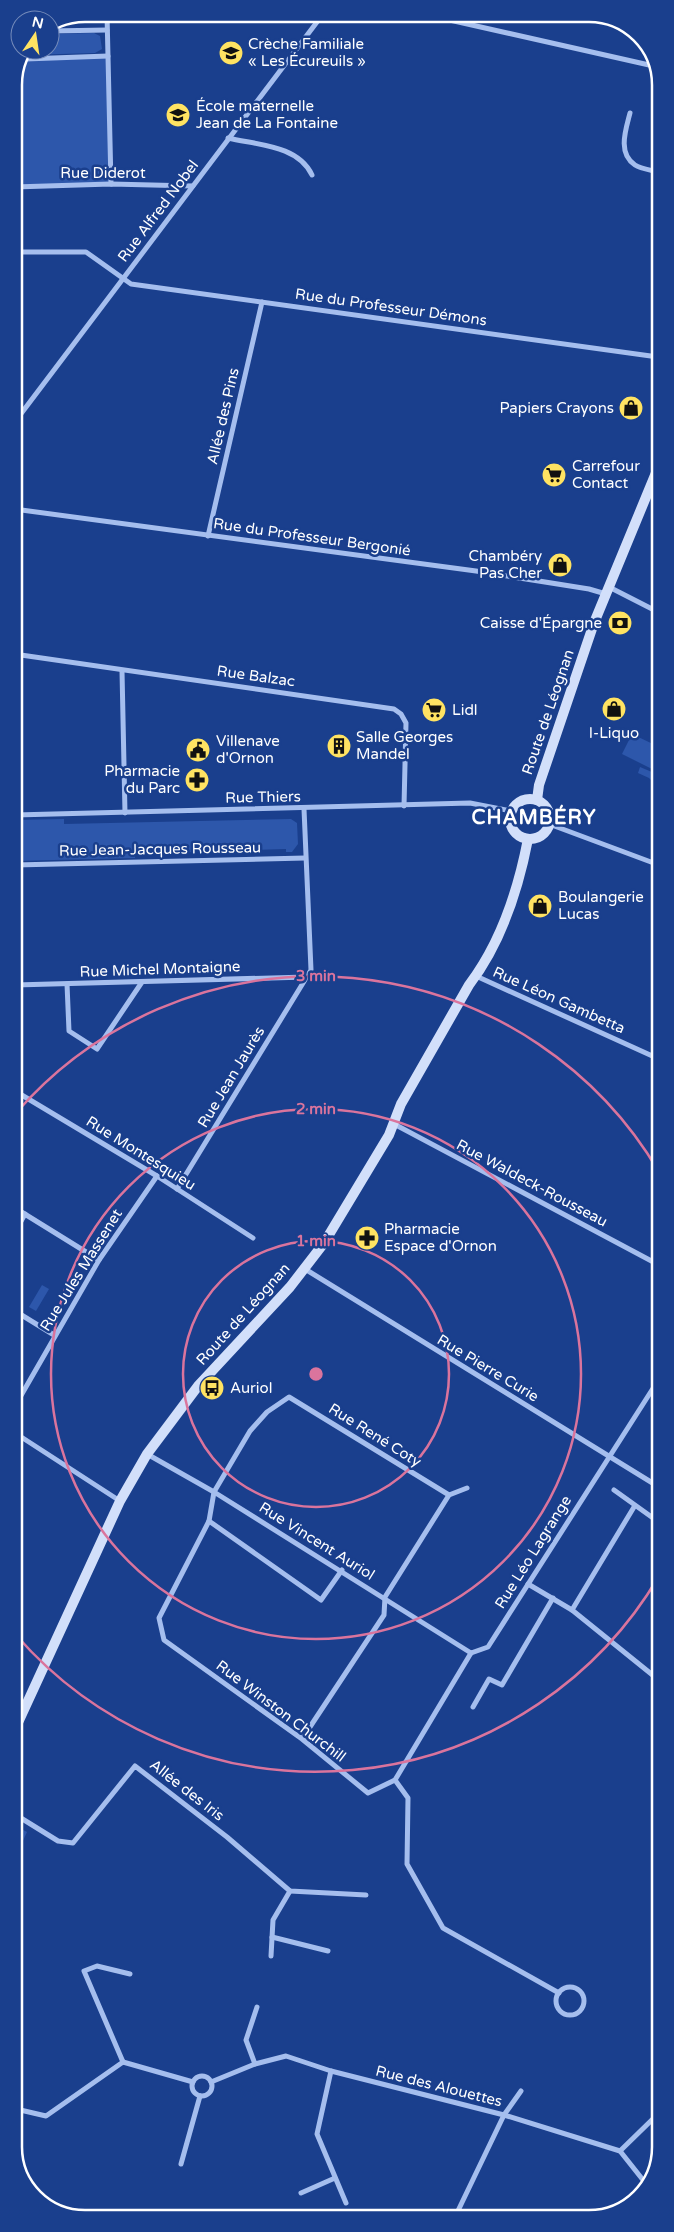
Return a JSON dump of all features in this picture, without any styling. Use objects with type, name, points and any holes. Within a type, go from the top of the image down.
[{"type":"main road","name":"Route de Léognan","points":[[537,800],[539,785],[565,706],[607,591],[652,482]]},
{"type":"main road","points":[[537,800],[546,807],[550,824],[539,837],[522,838],[512,830],[510,824],[511,811],[519,802],[537,800]]},
{"type":"main road","name":"Route de Léognan","points":[[22,1714],[120,1501],[147,1454],[198,1386],[304,1269],[324,1242],[393,1124],[401,1104],[492,949],[518,884],[528,839]]},
{"type":"street","points":[[107,22],[111,184]]},
{"type":"street","name":"Rue Alfred Nobel","points":[[22,412],[317,22]]},
{"type":"street","points":[[461,23],[648,65]]},
{"type":"street","points":[[60,31],[107,30]]},
{"type":"street","points":[[60,58],[108,56]]},
{"type":"street","points":[[630,113],[624,136],[628,157],[635,166],[652,170]]},
{"type":"street","points":[[228,138],[292,153],[306,162],[312,175]]},
{"type":"street","name":"Rue Diderot","points":[[22,187],[111,184],[193,186]]},
{"type":"street","name":"Rue du Professeur Démons","points":[[22,252],[86,252],[131,284],[652,356]]},
{"type":"street","name":"Allée des Pins","points":[[208,536],[262,302]]},
{"type":"street","name":"Rue du Professeur Bergonié","points":[[22,510],[486,572],[607,591],[652,610]]},
{"type":"street","name":"Rue Balzac","points":[[22,655],[394,709],[401,714],[406,723],[404,806]]},
{"type":"street","points":[[122,671],[125,813]]},
{"type":"street","name":"Rue Thiers","points":[[22,815],[470,804],[511,811]]},
{"type":"street","points":[[304,809],[311,970],[306,977]]},
{"type":"street","points":[[550,824],[652,862]]},
{"type":"street","name":"Rue Jean-Jacques Rousseau","points":[[22,865],[305,858]]},
{"type":"street","name":"Rue Léon Gambetta","points":[[476,976],[652,1057]]},
{"type":"street","name":"Rue Michel Montaigne","points":[[22,985],[306,977]]},
{"type":"street","name":"Rue Jean Jaurès","points":[[177,1189],[306,977]]},
{"type":"street","points":[[68,984],[69,1031],[97,1049],[142,982]]},
{"type":"street","name":"Rue Montesquieu","points":[[22,1096],[157,1176],[253,1238]]},
{"type":"street","name":"Rue Waldeck-Rousseau","points":[[393,1124],[652,1261]]},
{"type":"street","name":"Rue Jules Massenet","points":[[22,1393],[99,1260],[157,1176]]},
{"type":"street","points":[[22,1212],[99,1260]]},
{"type":"street","points":[[22,1219],[25,1214]]},
{"type":"street","name":"Rue Pierre Curie","points":[[304,1269],[652,1482]]},
{"type":"street","points":[[22,1315],[54,1335]]},
{"type":"street","name":"Rue Léo Lagrange","points":[[472,1653],[488,1647],[652,1390]]},
{"type":"street","name":"Rue René Coty","points":[[214,1492],[250,1431],[267,1412],[289,1397],[449,1495]]},
{"type":"street","points":[[22,1438],[120,1501]]},
{"type":"street","name":"Rue Vincent Auriol","points":[[147,1454],[214,1492],[342,1570],[472,1653]]},
{"type":"street","points":[[302,1739],[384,1615],[385,1597],[449,1495],[467,1488]]},
{"type":"street","points":[[614,1490],[634,1507],[652,1518]]},
{"type":"street","name":"Rue Winston Churchill","points":[[214,1492],[209,1521],[159,1618],[164,1640],[302,1739],[368,1794],[395,1780]]},
{"type":"street","points":[[572,1610],[634,1507]]},
{"type":"street","points":[[209,1521],[320,1600],[342,1570]]},
{"type":"street","points":[[528,1584],[572,1610],[652,1675]]},
{"type":"street","points":[[473,1707],[489,1679],[502,1685],[553,1598]]},
{"type":"street","points":[[472,1653],[395,1780],[408,1798],[407,1864],[443,1928],[559,1993]]},
{"type":"street","name":"Allée des Iris","points":[[22,1818],[58,1841],[73,1843],[135,1766],[227,1837],[290,1891]]},
{"type":"street","points":[[272,1956],[273,1920],[290,1891],[366,1895]]},
{"type":"street","points":[[272,1938],[328,1951]]},
{"type":"street","points":[[123,2062],[84,1971],[97,1966],[130,1974]]},
{"type":"street","points":[[566,1988],[576,1988],[584,1998],[584,2008],[572,2016],[563,2014],[557,2007],[559,1993],[566,1988]]},
{"type":"street","points":[[255,2064],[246,2040],[257,2007]]},
{"type":"street","name":"Rue des Alouettes","points":[[211,2082],[255,2064],[286,2056],[331,2071],[504,2115],[620,2151]]},
{"type":"street","points":[[123,2062],[193,2082]]},
{"type":"street","points":[[22,2110],[46,2116],[123,2062]]},
{"type":"street","points":[[331,2071],[317,2134],[346,2203]]},
{"type":"street","points":[[202,2076],[211,2082],[212,2089],[207,2094],[200,2096],[192,2088],[193,2082],[202,2076]]},
{"type":"street","points":[[458,2210],[504,2115],[521,2091]]},
{"type":"street","points":[[181,2164],[200,2096]]},
{"type":"street","points":[[642,2179],[620,2151],[652,2120]]},
{"type":"street","points":[[301,2193],[335,2178]]},
{"type":"shaded area","points":[[94,33],[100,36],[102,49],[95,53],[60,54],[60,34]]},
{"type":"shaded area","points":[[108,56],[111,184],[22,187],[22,85],[27,61]]},
{"type":"shaded area","points":[[632,734],[652,744],[652,769],[622,754]]},
{"type":"shaded area","points":[[640,767],[652,772],[652,781],[649,778],[638,773]]},
{"type":"shaded area","points":[[64,819],[64,824],[291,819],[297,823],[298,844],[292,852],[286,852],[286,849],[135,854],[135,858],[22,861],[22,820]]},
{"type":"shaded area","points":[[42,1285],[49,1289],[36,1311],[29,1307]]},
{"type":"shaded area","points":[[22,1829],[27,1832],[22,1843]]},
{"type":"place","name":"Crèche Familiale « Les Écureuils »","points":[[231,53]]},
{"type":"place","name":"École maternelle Jean de La Fontaine","points":[[178,115]]},
{"type":"place","name":"Papiers Crayons","points":[[631,408]]},
{"type":"place","name":"Carrefour Contact","points":[[554,475]]},
{"type":"place","name":"Chambéry Pas Cher","points":[[560,565]]},
{"type":"place","name":"Caisse d'Épargne","points":[[620,623]]},
{"type":"place","name":"I-Liquo","points":[[614,709]]},
{"type":"place","name":"Lidl","points":[[434,710]]},
{"type":"place","name":"Salle Georges Mandel","points":[[339,746]]},
{"type":"place","name":"Villenave d'Ornon","points":[[198,750]]},
{"type":"place","name":"Pharmacie du Parc","points":[[197,780]]},
{"type":"place","name":"Boulangerie Lucas","points":[[540,906]]},
{"type":"place","name":"Pharmacie Espace d'Ornon","points":[[367,1238]]},
{"type":"place","name":"Auriol","points":[[212,1388]]},
{"type":"district","name":"CHAMBÉRY","points":[[534,818]]}]
